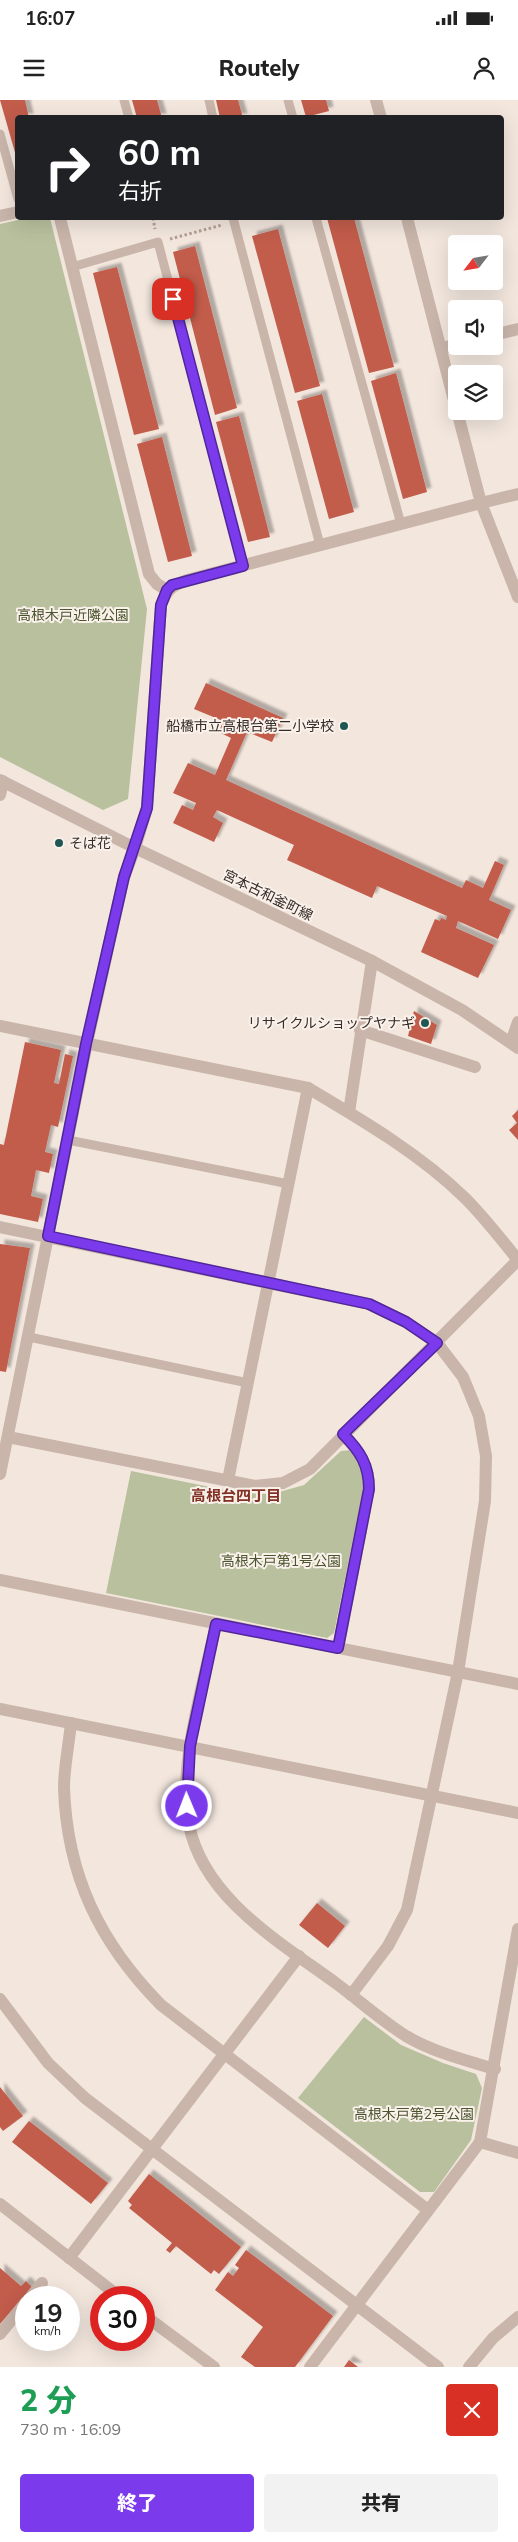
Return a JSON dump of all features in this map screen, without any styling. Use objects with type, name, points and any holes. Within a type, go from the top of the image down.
[{"type":"street","points":[[376,100],[380,115]]},
{"type":"street","points":[[0,216],[15,213]]},
{"type":"street","points":[[60,220],[149,574],[157,584],[167,590]]},
{"type":"street","points":[[408,220],[448,375]]},
{"type":"street","points":[[503,333],[518,329]]},
{"type":"street","points":[[441,348],[448,346]]},
{"type":"street","points":[[460,420],[481,504],[518,597]]},
{"type":"street","points":[[0,1474],[29,1337],[86,1044],[124,877],[147,808],[161,605],[167,590],[172,585],[187,580],[518,494]]},
{"type":"street","points":[[0,795],[1,781]]},
{"type":"street","name":"宮本古和釜町線","points":[[1,781],[135,848],[372,961],[462,1010],[515,1045]]},
{"type":"street","points":[[349,1112],[372,961]]},
{"type":"street","points":[[515,1045],[518,1022]]},
{"type":"street","points":[[0,1026],[308,1088],[349,1112],[412,1155],[466,1199],[518,1260],[310,1469],[283,1483],[255,1486],[8,1437]]},
{"type":"street","points":[[360,1030],[475,1067]]},
{"type":"street","points":[[228,1480],[308,1088]]},
{"type":"street","points":[[0,1227],[369,1304],[406,1322],[437,1343],[463,1377],[479,1416],[486,1456],[484,1501],[458,1672],[407,1910],[388,1946],[351,1995]]},
{"type":"street","points":[[338,1648],[369,1489],[369,1477],[364,1459],[343,1434]]},
{"type":"street","points":[[0,1580],[518,1684]]},
{"type":"street","points":[[216,1624],[190,1746],[186,1789],[188,1822],[193,1841],[202,1860],[221,1890],[236,1907],[407,2036],[449,2056],[495,2069]]},
{"type":"street","points":[[0,1708],[518,1813]]},
{"type":"street","points":[[71,1723],[64,1786],[69,1841],[80,1882],[90,1908],[107,1940],[142,1986],[161,2005],[428,2210]]},
{"type":"street","points":[[310,2367],[480,2142],[495,2069],[518,1930]]},
{"type":"street","points":[[69,2258],[299,1956]]},
{"type":"street","points":[[0,1999],[48,2063],[85,2098],[438,2367]]},
{"type":"street","points":[[480,2142],[518,2153]]},
{"type":"street","points":[[0,2204],[105,2286]]},
{"type":"street","points":[[0,2334],[15,2316]]},
{"type":"street","points":[[469,2367],[493,2338],[518,2317]]},
{"type":"street","points":[[155,2323],[214,2367]]},
{"type":"lane","points":[[124,100],[128,115]]},
{"type":"lane","points":[[209,100],[212,115]]},
{"type":"lane","points":[[288,100],[292,115]]},
{"type":"lane","points":[[0,134],[15,189]]},
{"type":"lane","points":[[234,220],[320,546]]},
{"type":"lane","points":[[317,220],[401,524]]},
{"type":"lane","points":[[72,267],[158,242],[243,566]]},
{"type":"lane","points":[[68,1140],[289,1184]]},
{"type":"lane","points":[[29,1337],[248,1383]]},
{"type":"path","points":[[158,242],[231,220]]},
{"type":"green space","name":"高根木戸近隣公園","points":[[18,220],[50,220],[147,609],[128,799],[103,810],[0,757],[0,224]]},
{"type":"green space","name":"高根木戸第1号公園","points":[[351,1450],[363,1474],[363,1490],[334,1633],[327,1638],[106,1593],[131,1471],[240,1493],[272,1494],[304,1485],[341,1451]]},
{"type":"green space","name":"高根木戸第2号公園","points":[[364,2017],[401,2045],[443,2063],[476,2074],[482,2088],[471,2140],[434,2192],[420,2192],[298,2098]]},
{"type":"building","points":[[0,100],[25,100],[28,115],[15,115],[15,152]]},
{"type":"building","points":[[132,100],[157,100],[161,115],[136,115]]},
{"type":"building","points":[[216,100],[238,100],[242,115],[219,115]]},
{"type":"building","points":[[301,100],[326,100],[329,111],[305,115]]},
{"type":"building","points":[[328,220],[355,220],[394,367],[369,373]]},
{"type":"building","points":[[278,229],[320,386],[295,393],[252,236]]},
{"type":"building","points":[[195,246],[237,408],[215,415],[173,252]]},
{"type":"building","points":[[117,267],[159,429],[134,435],[93,273]]},
{"type":"building","points":[[396,373],[427,492],[403,499],[371,381]]},
{"type":"building","points":[[322,394],[354,512],[329,519],[297,401]]},
{"type":"building","points":[[239,416],[270,537],[248,542],[216,422]]},
{"type":"building","points":[[162,437],[192,556],[168,562],[137,444]]},
{"type":"building","points":[[206,683],[283,718],[272,742],[247,732],[226,780],[462,888],[466,880],[483,888],[495,861],[504,865],[489,900],[511,910],[498,939],[458,921],[456,928],[494,945],[478,978],[421,952],[435,919],[440,921],[441,918],[446,920],[447,916],[377,886],[372,898],[287,860],[294,845],[217,810],[213,817],[223,823],[214,842],[173,823],[182,805],[193,810],[196,803],[173,793],[188,763],[215,775],[231,738],[219,732],[223,721],[194,709]]},
{"type":"building","points":[[414,1011],[437,1025],[431,1044],[408,1036]]},
{"type":"building","points":[[25,1042],[61,1050],[54,1083],[59,1084],[65,1054],[73,1056],[58,1127],[51,1125],[45,1152],[53,1154],[49,1173],[36,1170],[31,1196],[43,1199],[38,1222],[0,1214],[0,1144],[4,1145]]},
{"type":"building","points":[[518,1110],[518,1140],[509,1130],[517,1123],[512,1116]]},
{"type":"building","points":[[0,1244],[30,1248],[6,1372],[0,1371]]},
{"type":"building","points":[[317,1903],[345,1926],[328,1948],[299,1925]]},
{"type":"building","points":[[0,2087],[23,2116],[3,2131],[0,2127]]},
{"type":"building","points":[[29,2121],[108,2183],[91,2204],[12,2142]]},
{"type":"building","points":[[149,2174],[241,2247],[219,2274],[214,2270],[211,2274],[176,2246],[170,2253],[166,2250],[172,2243],[129,2208],[132,2205],[128,2201]]},
{"type":"building","points":[[246,2250],[333,2316],[295,2367],[255,2367],[241,2357],[263,2327],[215,2290],[228,2272],[233,2276],[239,2268],[235,2265]]},
{"type":"building","points":[[0,2268],[21,2286],[15,2286],[15,2307],[0,2324]]},
{"type":"building","points":[[26,2281],[31,2286],[21,2286]]},
{"type":"building","points":[[349,2360],[358,2367],[344,2367]]},
{"type":"place","name":"船橋市立高根台第二小学校","points":[[344,726]]},
{"type":"place","name":"そば花","points":[[59,843]]},
{"type":"place","name":"リサイクルショップヤナギ","points":[[425,1023]]},
{"type":"district","name":"高根台四丁目","points":[[236,1495]]},
{"type":"route","points":[[173,299],[243,566],[172,585],[167,590],[161,605],[147,808],[124,877],[86,1044],[48,1236],[369,1304],[406,1322],[437,1343],[343,1434],[364,1459],[369,1477],[369,1489],[338,1648],[216,1624],[190,1746],[186,1789],[187,1806]]}]
